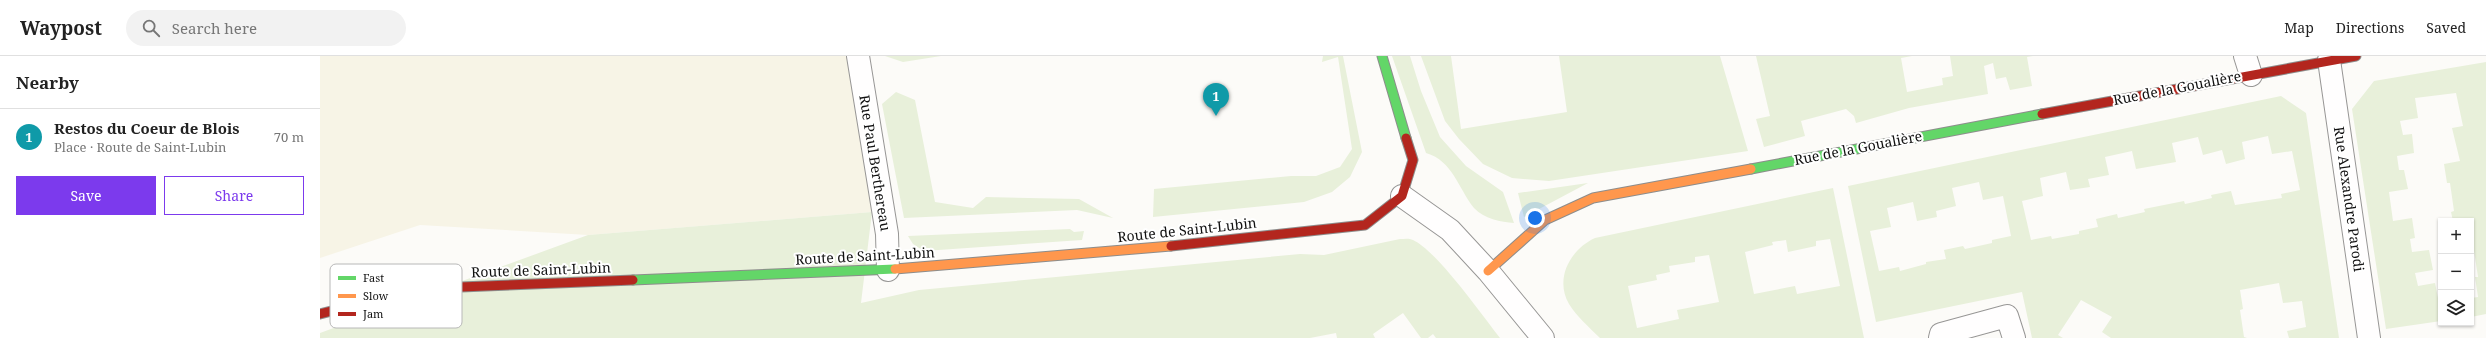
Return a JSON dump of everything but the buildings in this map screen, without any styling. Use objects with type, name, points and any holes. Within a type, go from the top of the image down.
[{"type":"street","name":"Rue Paul Berthereau","points":[[858,56],[887,234],[888,270]]},
{"type":"street","points":[[1382,56],[1413,160],[1402,196],[1450,230],[1488,271],[1543,338]]},
{"type":"street","name":"Rue de la Goualière","points":[[1488,271],[1545,220],[1593,198],[2248,65],[2329,60],[2356,56]]},
{"type":"street","name":"Rue Alexandre Parodi","points":[[2329,60],[2369,338]]},
{"type":"street","name":"Route de Saint-Lubin","points":[[462,287],[888,270],[1132,250],[1365,224],[1402,196]]},
{"type":"street","name":"Route de Saint-Lubin","points":[[320,314],[330,311]]},
{"type":"street","points":[[1940,338],[1941,334],[2007,316],[2014,338]]},
{"type":"shaded area","points":[[320,56],[854,56],[872,212],[588,235],[420,225],[320,258]]},
{"type":"green space","points":[[885,56],[941,56],[903,62]]},
{"type":"green space","points":[[1323,56],[1343,56],[1362,152],[1350,177],[1332,192],[1304,202],[1153,217],[1154,189],[1291,176],[1316,176],[1340,167],[1352,149],[1338,57],[1322,62]]},
{"type":"green space","points":[[1392,56],[1410,56],[1421,91],[1440,137],[1466,166],[1503,192],[1514,223],[1493,219],[1478,212],[1468,200],[1454,176],[1443,162],[1426,153]]},
{"type":"green space","points":[[1421,56],[1451,56],[1461,129],[1567,112],[1559,56],[1720,56],[1748,151],[1549,181],[1512,178],[1483,164],[1459,139],[1445,121]]},
{"type":"green space","points":[[1756,56],[1912,56],[1901,58],[1907,92],[1943,85],[1942,78],[1953,76],[1950,56],[2033,56],[2027,57],[2032,86],[2010,90],[2006,77],[1996,79],[1993,63],[1984,66],[1988,94],[1909,108],[1856,123],[1854,116],[1846,109],[1801,121],[1805,136],[1764,147],[1756,119],[1770,116]]},
{"type":"green space","points":[[2486,62],[2486,314],[2474,316],[2474,298],[2478,297],[2475,277],[2478,277],[2474,251],[2474,218],[2452,218],[2451,212],[2454,211],[2450,183],[2447,183],[2444,164],[2460,161],[2452,128],[2463,126],[2456,93],[2415,98],[2418,118],[2400,121],[2403,135],[2412,134],[2414,153],[2397,156],[2399,170],[2404,170],[2408,189],[2389,192],[2393,221],[2412,218],[2415,238],[2410,239],[2412,252],[2429,250],[2433,270],[2415,273],[2418,286],[2435,283],[2438,298],[2438,321],[2386,329],[2352,109],[2374,81]]},
{"type":"green space","points":[[896,92],[915,100],[935,202],[973,208],[986,197],[1079,199],[1113,218],[1077,210],[904,218],[882,104]]},
{"type":"green space","points":[[2281,96],[2306,113],[2339,338],[2289,338],[2287,331],[2306,327],[2302,301],[2283,303],[2279,283],[2240,290],[2243,309],[2240,310],[2244,337],[2247,338],[2111,338],[2102,332],[2112,317],[2081,300],[2058,335],[2063,338],[2032,338],[2022,292],[1876,322],[1848,186]],"holes":[[[2268,136],[2272,154],[2292,151],[2300,190],[2281,194],[2282,198],[2235,205],[2231,191],[2211,195],[2212,198],[2185,204],[2184,201],[2144,209],[2145,212],[2118,218],[2117,214],[2096,219],[2098,227],[2079,231],[2079,234],[2052,239],[2051,236],[2031,240],[2022,201],[2043,196],[2040,178],[2066,172],[2070,190],[2090,187],[2088,179],[2109,175],[2105,157],[2132,151],[2136,169],[2176,162],[2172,143],[2198,137],[2203,155],[2222,150],[2226,164],[2245,159],[2242,142]],[[1979,182],[1983,200],[2003,196],[2011,236],[1992,240],[1992,243],[1965,249],[1963,246],[1944,250],[1946,259],[1926,262],[1926,264],[1900,271],[1899,267],[1879,271],[1870,231],[1891,227],[1887,208],[1913,202],[1917,221],[1937,217],[1936,211],[1956,206],[1952,188]]]},
{"type":"green space","points":[[1588,183],[1524,217],[1518,193]]},
{"type":"green space","points":[[1833,188],[1864,338],[1600,338],[1572,309],[1565,294],[1563,284],[1567,265],[1572,257],[1586,243],[1595,238]],"holes":[[[1830,239],[1840,286],[1797,294],[1795,286],[1754,294],[1745,252],[1773,245],[1772,242],[1786,240],[1788,252],[1816,246],[1816,241]],[[1709,255],[1719,302],[1677,310],[1679,319],[1637,328],[1628,286],[1657,280],[1656,275],[1670,272],[1669,266],[1695,262],[1695,257]]]},
{"type":"green space","points":[[872,212],[861,303],[919,290],[1300,254],[1324,255],[1400,239],[1408,239],[1413,240],[1423,246],[1434,257],[1471,300],[1500,338],[1436,338],[1433,334],[1428,338],[1421,338],[1403,313],[1373,334],[1375,338],[1337,338],[1336,333],[1310,338],[320,338],[320,333],[334,328],[462,328],[462,281],[588,235]]},
{"type":"green space","points":[[1070,229],[1074,232],[1084,231],[1082,240],[924,251],[913,244],[908,236]]},
{"type":"traffic: fast","points":[[1382,56],[1406,138]]},
{"type":"traffic: fast","points":[[1751,169],[2042,114]]},
{"type":"traffic: fast","points":[[633,280],[895,269]]},
{"type":"traffic: slow","points":[[1488,271],[1545,220],[1593,198],[1751,169]]},
{"type":"traffic: slow","points":[[895,269],[1171,246]]},
{"type":"traffic: jam","points":[[2042,114],[2356,56]]},
{"type":"traffic: jam","points":[[1171,246],[1365,225],[1402,196],[1413,160],[1406,138]]},
{"type":"traffic: jam","points":[[462,287],[633,280]]},
{"type":"traffic: jam","points":[[320,314],[330,311]]},
{"type":"place","name":"Restos du Coeur de Blois","points":[[1216,116]]}]
